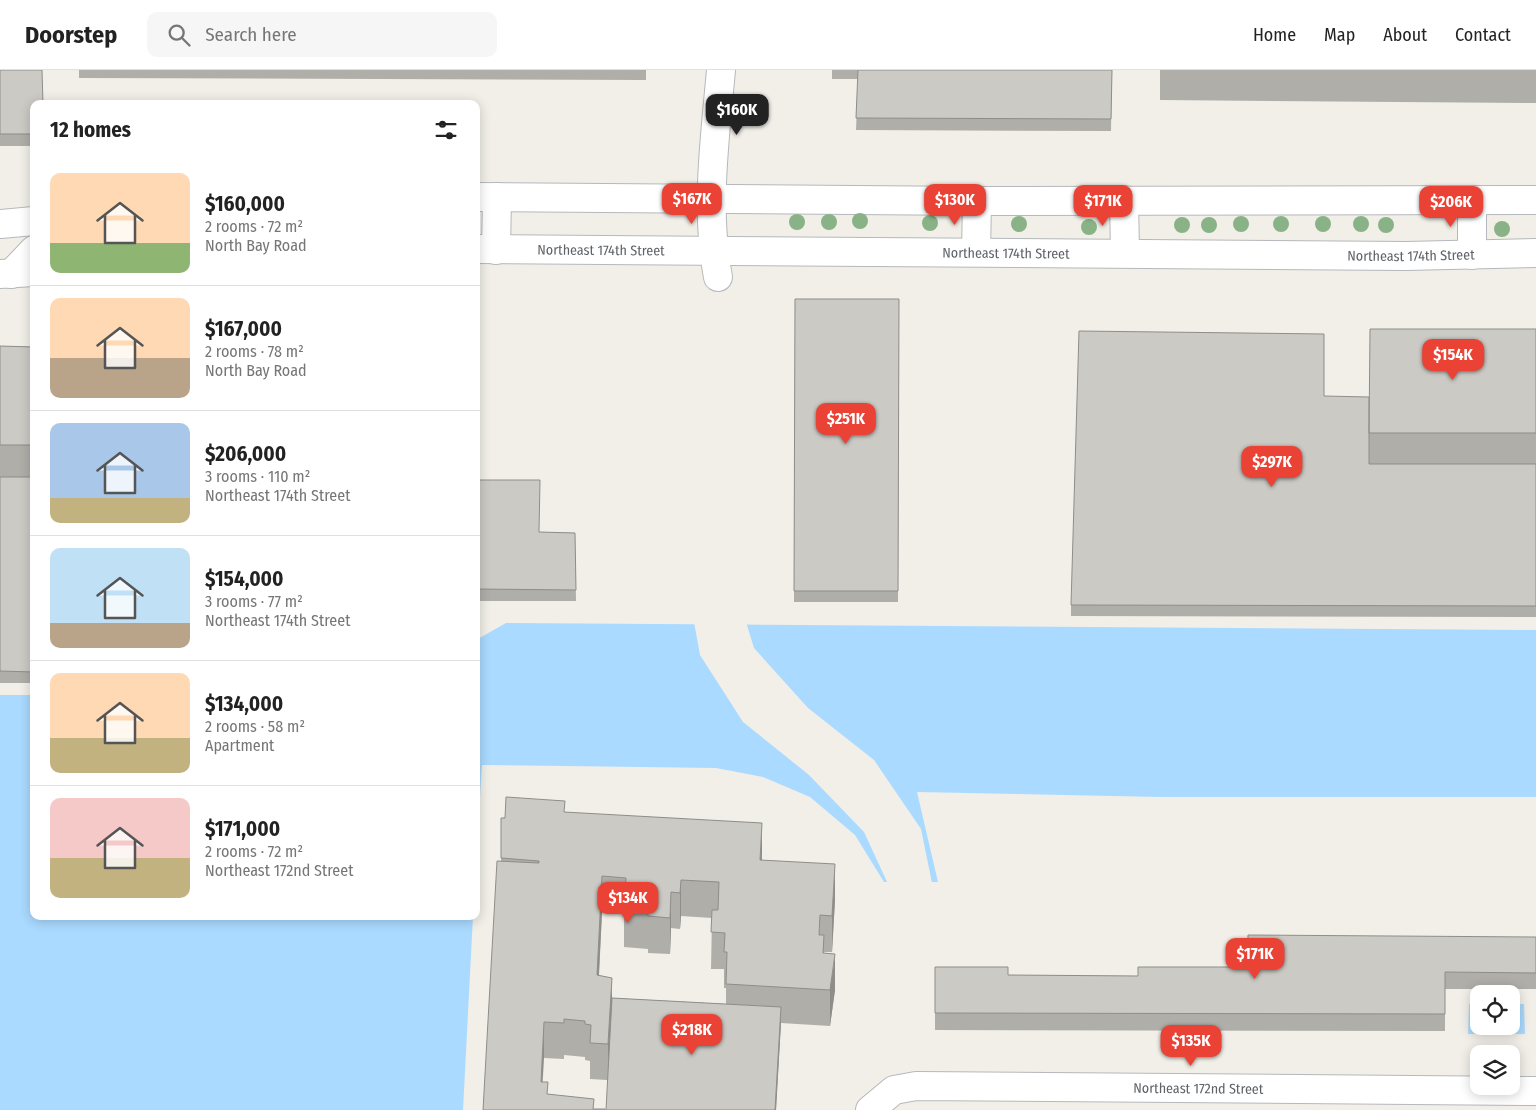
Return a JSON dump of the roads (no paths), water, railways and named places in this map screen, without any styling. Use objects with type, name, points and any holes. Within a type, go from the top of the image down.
[{"type":"street","points":[[718,277],[713,250],[713,199],[721,70]]},
{"type":"street","points":[[486,249],[487,197],[977,200],[1536,200]]},
{"type":"street","points":[[976,252],[977,200]]},
{"type":"street","points":[[1124,200],[1125,253]]},
{"type":"street","points":[[1472,201],[1472,255]]},
{"type":"street","points":[[0,224],[30,221]]},
{"type":"street","name":"Northeast 174th Street","points":[[486,249],[1472,255],[1536,253]]},
{"type":"street","points":[[15,274],[30,255]]},
{"type":"street","name":"Northeast 172nd Street","points":[[870,1110],[894,1090],[916,1098],[1536,1091]]},
{"type":"water","points":[[506,623],[1536,630],[1536,797],[1162,797],[917,792],[938,882],[884,882],[855,835],[810,797],[763,777],[716,768],[482,765],[480,796],[480,638]]},
{"type":"water","points":[[0,685],[30,686],[30,920],[473,920],[463,1110],[0,1110]]},
{"type":"water","points":[[1469,1004],[1470,1004],[1470,1034],[1468,1034]]},
{"type":"water","points":[[1520,1004],[1524,1004],[1525,1034],[1520,1034]]}]
